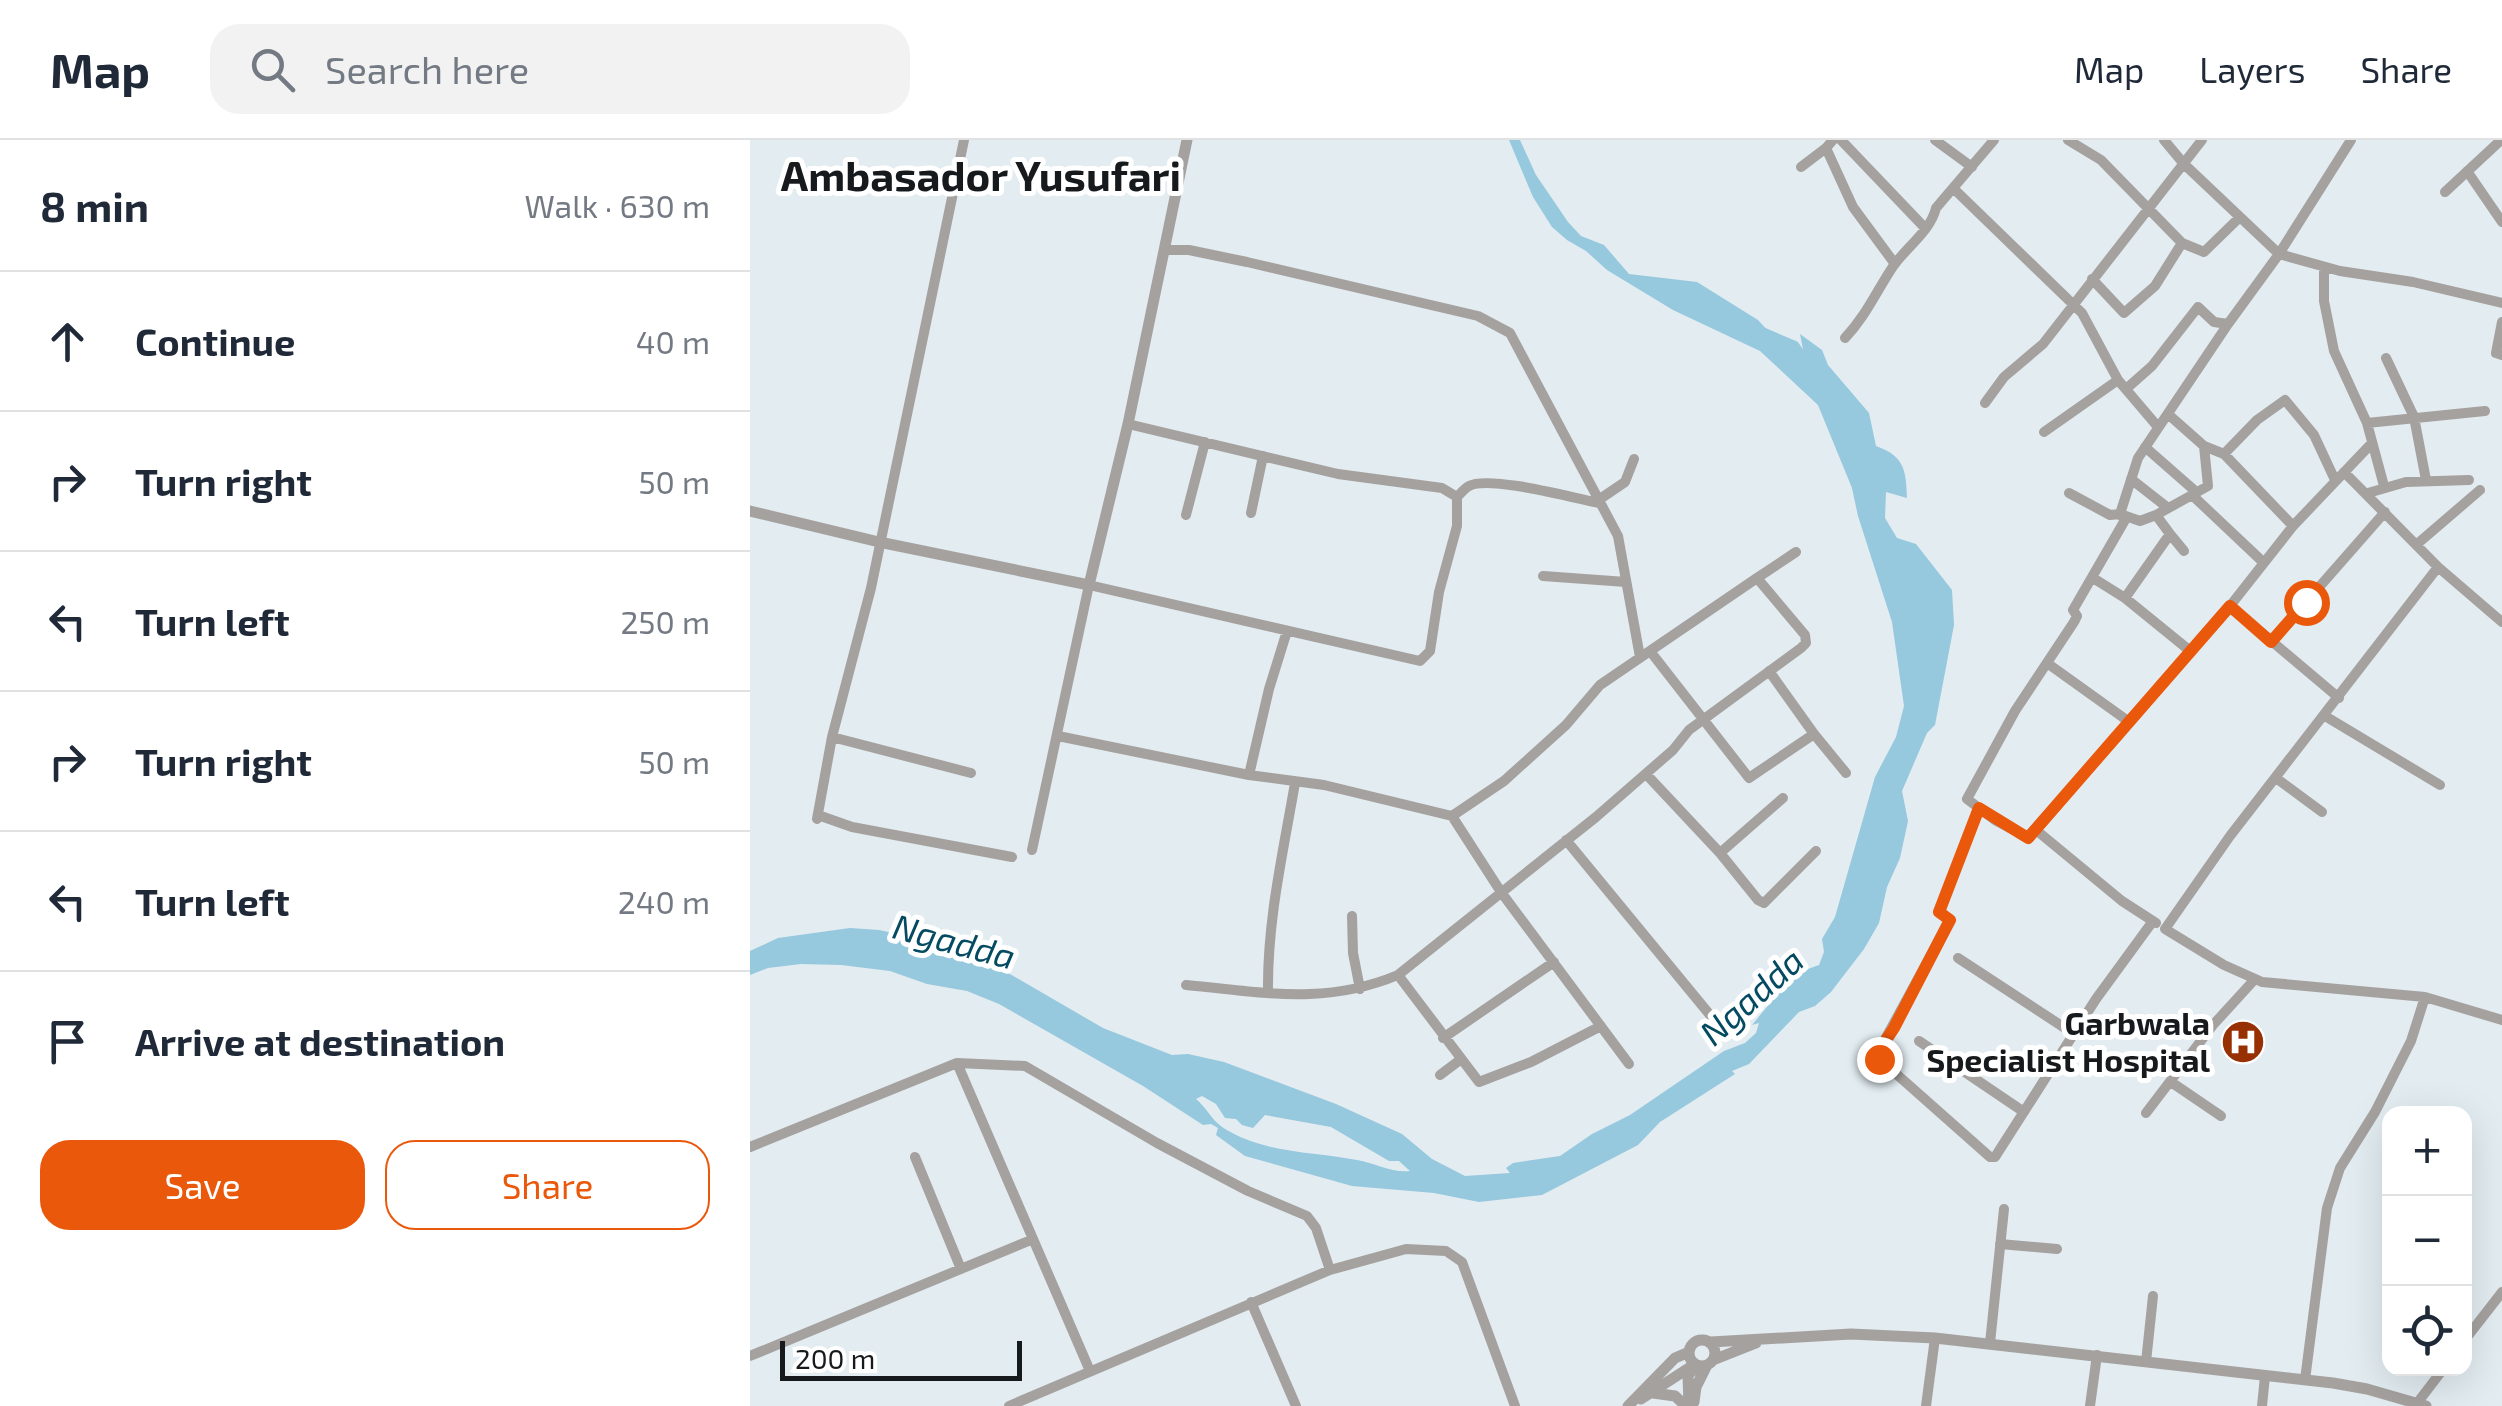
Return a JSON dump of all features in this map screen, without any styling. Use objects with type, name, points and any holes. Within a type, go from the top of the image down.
[{"type":"street","points":[[964,140],[880,542],[832,737],[818,817],[1012,857]]},
{"type":"street","points":[[1032,850],[1187,140]]},
{"type":"street","points":[[1842,140],[1925,228]]},
{"type":"street","points":[[1935,140],[1972,167]]},
{"type":"street","points":[[1845,338],[1862,320],[1895,264],[1934,218],[1936,208],[1994,140]]},
{"type":"street","points":[[2068,140],[2101,160],[2182,243],[2204,252],[2240,217]]},
{"type":"street","points":[[2164,140],[2279,254],[2502,304]]},
{"type":"street","points":[[1985,404],[2004,377],[2043,344],[2202,140]]},
{"type":"street","points":[[2120,514],[2145,447],[2279,254],[2352,140]]},
{"type":"street","points":[[2445,192],[2500,140]]},
{"type":"street","points":[[1801,167],[1829,144],[1853,207],[1895,264]]},
{"type":"street","points":[[2467,171],[2502,222]]},
{"type":"street","points":[[1954,189],[2072,304],[2091,327],[2122,384],[2158,427]]},
{"type":"street","points":[[2092,278],[2124,313],[2155,286],[2182,243]]},
{"type":"street","points":[[1166,250],[1189,250],[1248,262],[1478,316],[1510,333],[1618,536],[1645,654],[1749,778],[1814,734]]},
{"type":"street","points":[[2324,267],[2324,301],[2334,351],[2367,423],[2384,486]]},
{"type":"street","points":[[2044,432],[2152,366],[2198,307],[2214,322],[2228,324]]},
{"type":"street","points":[[2502,322],[2496,353],[2502,355]]},
{"type":"street","points":[[2386,358],[2414,417],[2426,480]]},
{"type":"street","points":[[2224,454],[2257,420],[2286,400],[2340,476],[2368,493],[2416,546],[2502,622]]},
{"type":"street","points":[[2367,423],[2484,411]]},
{"type":"street","points":[[2168,415],[2204,446],[2224,454],[2293,526]]},
{"type":"street","points":[[1128,424],[1338,474],[1442,488],[1457,497]]},
{"type":"street","points":[[1186,514],[1205,442]]},
{"type":"street","points":[[2120,514],[2124,520],[2074,610],[2072,627],[2014,711],[1967,794],[1979,808],[2028,838],[2230,606],[2293,526],[2372,443]]},
{"type":"street","points":[[2069,493],[2110,516],[2120,514],[2140,521],[2208,486],[2204,446]]},
{"type":"street","points":[[2145,447],[2194,490],[2192,495]]},
{"type":"street","points":[[1251,513],[1263,456]]},
{"type":"street","points":[[750,511],[1420,661],[1430,651],[1439,592],[1457,526],[1457,497],[1471,484],[1481,483],[1507,484],[1598,502],[1621,487],[1634,458]]},
{"type":"street","points":[[2131,478],[2168,508]]},
{"type":"street","points":[[2368,493],[2384,486],[2426,480],[2468,480]]},
{"type":"street","points":[[2416,546],[2480,490]]},
{"type":"street","points":[[2192,495],[2263,562]]},
{"type":"street","points":[[2271,642],[2384,512]]},
{"type":"street","points":[[2156,515],[2184,551]]},
{"type":"street","points":[[2125,598],[2170,534]]},
{"type":"street","points":[[1452,816],[1504,780],[1566,726],[1600,685],[1796,552]]},
{"type":"street","points":[[2166,929],[2230,836],[2438,567]]},
{"type":"street","points":[[1543,576],[1626,582]]},
{"type":"street","points":[[1186,984],[1316,996],[1360,990],[1398,974],[1646,774],[1702,721],[1806,642],[1799,627],[1757,578]]},
{"type":"street","points":[[2093,578],[2125,598],[2189,650]]},
{"type":"street","points":[[2230,606],[2339,698]]},
{"type":"street","points":[[1249,775],[1287,631]]},
{"type":"street","points":[[2048,662],[2128,721]]},
{"type":"street","points":[[1769,671],[1846,773]]},
{"type":"street","points":[[2326,716],[2440,784]]},
{"type":"street","points":[[1058,736],[1249,775],[1324,785],[1452,816],[1501,892],[1629,1064]]},
{"type":"street","points":[[832,737],[970,773]]},
{"type":"street","points":[[1646,774],[1764,903],[1816,850]]},
{"type":"street","points":[[2276,778],[2322,812]]},
{"type":"street","points":[[1268,993],[1278,873],[1295,783]]},
{"type":"street","points":[[1720,853],[1782,798]]},
{"type":"street","points":[[1979,808],[1939,912],[1950,920],[1876,1056],[1990,1158],[2153,921]]},
{"type":"street","points":[[2036,830],[2122,901],[2255,980],[2425,998],[2502,1020]]},
{"type":"street","points":[[1566,840],[1710,1015]]},
{"type":"street","points":[[1352,916],[1360,990]]},
{"type":"street","points":[[1958,958],[2074,1034]]},
{"type":"street","points":[[1443,1038],[1554,962]]},
{"type":"street","points":[[1398,974],[1480,1082],[1531,1062],[1601,1026]]},
{"type":"street","points":[[2146,1112],[2213,1025],[2255,980]]},
{"type":"street","points":[[2305,1380],[2327,1208],[2340,1168],[2375,1112],[2411,1041],[2425,998]]},
{"type":"street","points":[[1919,1041],[2024,1112]]},
{"type":"street","points":[[1440,1075],[1460,1060]]},
{"type":"street","points":[[957,1062],[1090,1371]]},
{"type":"street","points":[[750,1147],[957,1062],[1025,1066],[1157,1144],[1307,1216],[1316,1228],[1330,1270]]},
{"type":"street","points":[[2172,1082],[2220,1116]]},
{"type":"street","points":[[915,1156],[961,1269]]},
{"type":"street","points":[[1990,1343],[2004,1209]]},
{"type":"street","points":[[750,1356],[1031,1240]]},
{"type":"street","points":[[2000,1244],[2057,1249]]},
{"type":"street","points":[[1009,1406],[1330,1270],[1406,1250],[1446,1251],[1462,1262],[1515,1406]]},
{"type":"street","points":[[2472,1331],[2502,1292]]},
{"type":"street","points":[[2146,1362],[2154,1296]]},
{"type":"street","points":[[1252,1302],[1296,1406]]},
{"type":"street","points":[[1653,1394],[1675,1396],[1689,1406],[1700,1361],[1697,1340],[1851,1334],[1990,1343],[2305,1380],[2366,1388],[2422,1404],[2439,1376]]},
{"type":"street","points":[[1630,1404],[1675,1358],[1700,1361],[1767,1338]]},
{"type":"street","points":[[1926,1406],[1935,1338]]},
{"type":"street","points":[[1630,1404],[1653,1394],[1716,1351],[1711,1342]]},
{"type":"street","points":[[2090,1406],[2097,1355]]},
{"type":"street","points":[[2262,1406],[2265,1376]]},
{"type":"water","points":[[1509,140],[1520,140],[1536,175],[1568,222],[1581,236],[1604,245],[1629,274],[1697,282],[1758,320],[1808,375],[1800,334],[1822,350],[1828,365],[1869,413],[1876,446],[1893,454],[1902,465],[1907,498],[1886,492],[1885,518],[1897,538],[1916,544],[1952,590],[1954,625],[1935,725],[1927,733],[1902,791],[1908,821],[1900,858],[1887,887],[1879,923],[1831,992],[1815,1006],[1799,1012],[1749,1064],[1732,1071],[1735,1074],[1660,1122],[1638,1145],[1542,1195],[1479,1202],[1434,1193],[1352,1186],[1245,1156],[1216,1135],[1218,1128],[1203,1125],[999,1004],[967,991],[927,984],[890,971],[841,965],[801,964],[768,968],[750,975],[750,951],[778,938],[850,928],[965,948],[1103,1028],[1172,1055],[1188,1054],[1224,1062],[1336,1104],[1402,1134],[1432,1159],[1465,1176],[1510,1173],[1506,1168],[1513,1163],[1560,1156],[1756,1033],[1759,1023],[1752,1025],[1794,974],[1819,965],[1824,952],[1822,939],[1835,917],[1875,777],[1896,737],[1904,706],[1892,622],[1852,488],[1818,405],[1760,351],[1673,310],[1607,270],[1552,227],[1533,197]],"holes":[[[1202,1096],[1216,1104],[1225,1118],[1253,1128],[1265,1115],[1331,1127],[1389,1161],[1399,1161],[1410,1171],[1254,1142],[1222,1127],[1196,1099]]]},
{"type":"waterway","name":"Ngadda","points":[[1758,333],[1793,348],[1818,384]]},
{"type":"place","name":"Garbwala Specialist Hospital","points":[[2243,1042]]},
{"type":"district","name":"Ambasador Yusufari","points":[[981,176]]},
{"type":"route","points":[[1879,1059],[1878,1052],[1950,920],[1939,912],[1979,808],[2028,838],[2230,606],[2271,642],[2306,602]]}]
